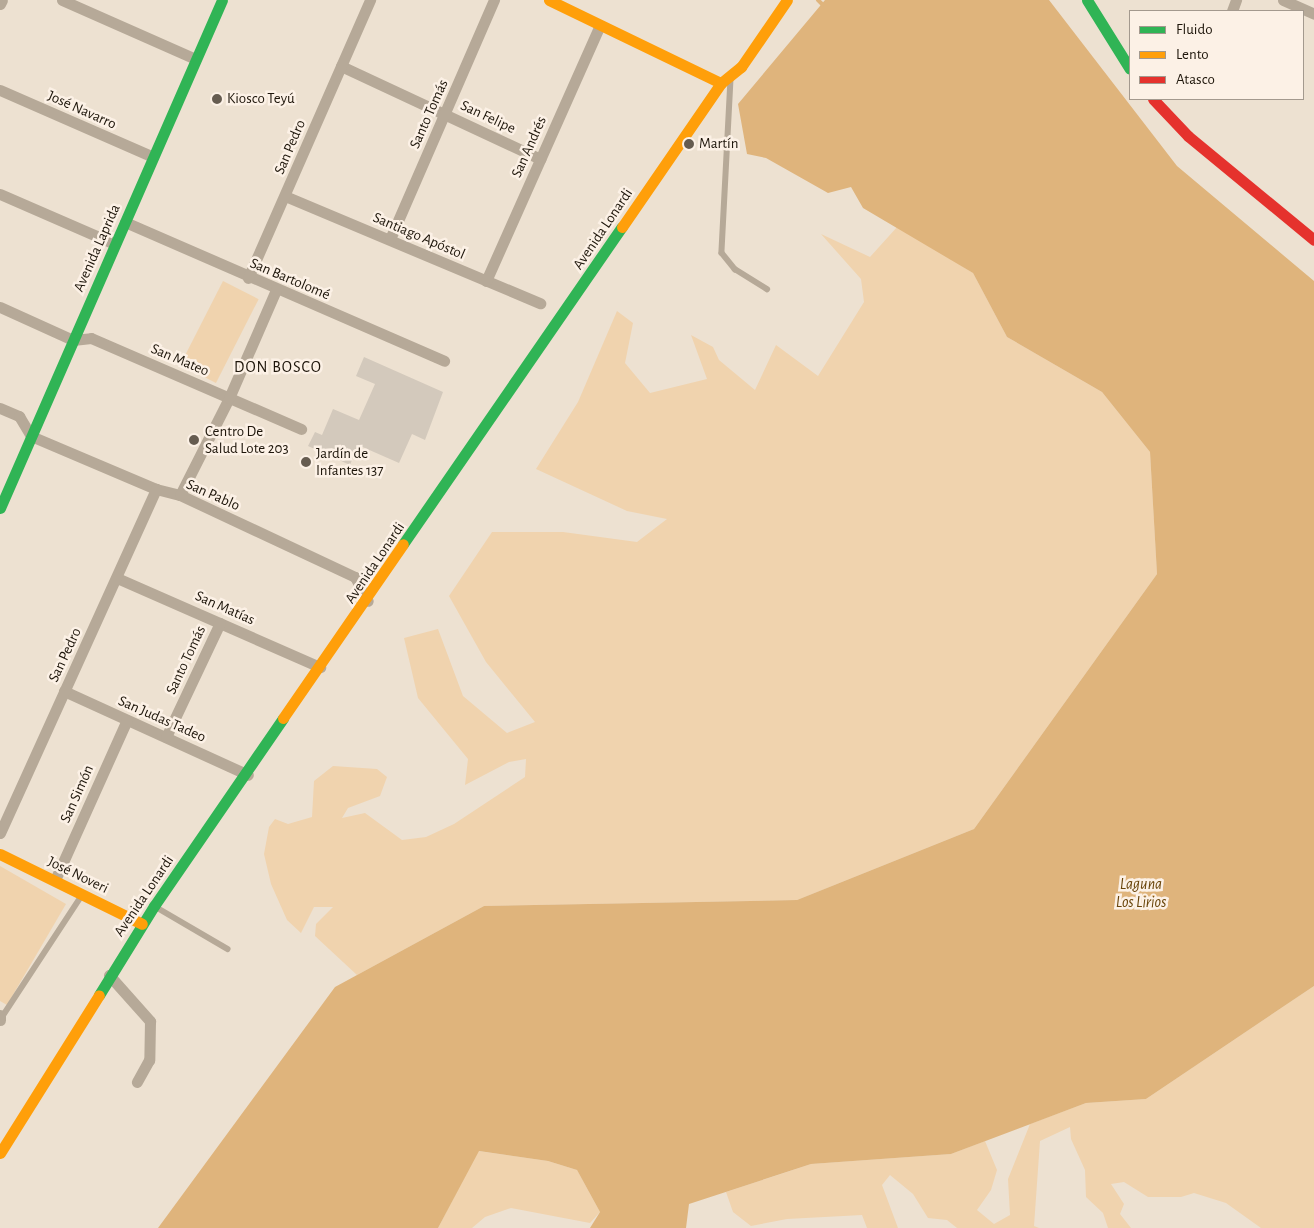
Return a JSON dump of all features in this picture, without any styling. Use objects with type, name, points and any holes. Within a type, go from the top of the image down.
[{"type":"street","points":[[0,4],[2,0]]},
{"type":"street","points":[[62,0],[196,59]]},
{"type":"street","name":"Avenida Laprida","points":[[1,504],[222,0]]},
{"type":"street","name":"San Pedro","points":[[248,278],[370,0]]},
{"type":"street","name":"Santo Tomás","points":[[390,240],[494,0]]},
{"type":"street","points":[[549,0],[600,25],[726,81]]},
{"type":"street","name":"Avenida Lonardi","points":[[0,1154],[110,974],[154,906],[368,601],[726,81],[787,0]]},
{"type":"street","points":[[1087,0],[1129,67]]},
{"type":"street","points":[[1284,0],[1314,14]]},
{"type":"street","name":"San Andrés","points":[[486,281],[600,25]]},
{"type":"street","name":"San Felipe","points":[[341,66],[540,159]]},
{"type":"street","name":"José Navarro","points":[[0,90],[153,157]]},
{"type":"street","points":[[1154,100],[1188,136],[1314,240]]},
{"type":"street","points":[[0,194],[115,244]]},
{"type":"street","name":"Santiago Apóstol","points":[[285,196],[540,303]]},
{"type":"street","name":"San Bartolomé","points":[[125,222],[248,278],[444,361]]},
{"type":"street","points":[[180,495],[229,398],[276,290]]},
{"type":"street","points":[[0,307],[73,340]]},
{"type":"street","name":"San Mateo","points":[[73,340],[91,338],[301,429]]},
{"type":"street","points":[[0,408],[19,416],[31,436]]},
{"type":"street","name":"San Pablo","points":[[31,436],[156,489],[180,495],[355,577],[368,601]]},
{"type":"street","name":"San Pedro","points":[[0,833],[156,489]]},
{"type":"street","name":"San Matías","points":[[117,578],[320,667]]},
{"type":"street","name":"Santo Tomás","points":[[166,737],[220,622]]},
{"type":"street","name":"San Judas Tadeo","points":[[64,691],[248,774]]},
{"type":"street","name":"San Simón","points":[[55,880],[127,720]]},
{"type":"street","name":"José Noveri","points":[[0,854],[84,893],[142,924]]},
{"type":"street","points":[[110,974],[150,1021],[148,1060],[137,1082]]},
{"type":"lane","points":[[726,81],[722,253],[735,269],[767,289]]},
{"type":"lane","points":[[1,1017],[62,921],[84,893]]},
{"type":"lane","points":[[154,906],[228,949]]},
{"type":"shaded area","points":[[898,226],[973,273],[1007,337],[1102,392],[1150,452],[1157,574],[974,829],[797,900],[484,906],[357,975],[315,936],[316,924],[333,907],[314,907],[301,933],[287,920],[271,884],[264,854],[269,827],[275,819],[288,824],[312,817],[314,781],[333,766],[377,769],[387,777],[380,796],[348,808],[342,818],[365,813],[402,840],[426,837],[454,824],[525,777],[526,759],[509,762],[465,785],[468,759],[418,698],[404,638],[438,629],[463,696],[507,733],[535,722],[486,662],[449,596],[492,532],[563,532],[637,542],[667,519],[627,511],[536,469],[578,402],[617,311],[633,323],[625,363],[650,393],[707,379],[691,335],[713,347],[719,360],[755,390],[776,345],[818,376],[864,302],[861,279],[821,234],[870,257]]},
{"type":"shaded area","points":[[223,281],[259,299],[216,383],[180,365]]},
{"type":"shaded area","points":[[0,866],[66,904],[7,1005],[0,1001]]},
{"type":"shaded area","points":[[1314,986],[1314,1228],[1261,1228],[1226,1203],[1194,1193],[1181,1197],[1148,1197],[1124,1182],[1111,1184],[1124,1204],[1120,1214],[1131,1228],[1108,1228],[1103,1213],[1086,1197],[1085,1170],[1071,1139],[1070,1127],[1040,1141],[1034,1226],[1039,1228],[957,1228],[947,1220],[928,1218],[913,1194],[890,1175],[882,1185],[898,1228],[867,1228],[862,1215],[787,1219],[751,1226],[733,1212],[726,1192],[811,1164],[951,1154],[985,1141],[997,1170],[991,1190],[977,1210],[994,1224],[1010,1215],[1008,1179],[1030,1124],[1086,1103],[1146,1099]]},
{"type":"shaded area","points":[[478,1151],[548,1161],[577,1170],[600,1212],[590,1223],[511,1208],[485,1217],[472,1228],[438,1228]]},
{"type":"water","name":"Laguna Los Lirios","points":[[825,0],[1049,0],[1177,166],[1314,281],[1314,986],[1146,1099],[1086,1103],[951,1154],[811,1164],[689,1204],[686,1228],[590,1228],[600,1212],[577,1170],[548,1161],[479,1151],[438,1228],[158,1228],[335,987],[484,906],[797,900],[974,829],[1157,574],[1150,452],[1102,392],[1007,337],[973,273],[863,208],[851,187],[828,193],[766,158],[747,154],[738,104]]},
{"type":"building","points":[[364,357],[443,392],[425,440],[412,434],[399,463],[358,445],[350,465],[308,446],[315,432],[322,435],[333,409],[359,420],[375,384],[356,376]]},
{"type":"waterway","points":[[818,0],[822,4]]},
{"type":"traffic: fast","points":[[0,508],[222,0]]},
{"type":"traffic: fast","points":[[1087,0],[1129,67]]},
{"type":"traffic: fast","points":[[403,544],[622,227]]},
{"type":"traffic: fast","points":[[99,995],[154,906],[283,718]]},
{"type":"traffic: slow","points":[[549,0],[721,83]]},
{"type":"traffic: slow","points":[[622,227],[721,83],[741,67],[787,0]]},
{"type":"traffic: slow","points":[[283,718],[403,544]]},
{"type":"traffic: slow","points":[[0,854],[142,924]]},
{"type":"traffic: slow","points":[[0,1153],[99,995]]},
{"type":"traffic: jam","points":[[1154,100],[1188,136],[1314,240]]},
{"type":"place","name":"Kiosco Teyú","points":[[217,99]]},
{"type":"place","name":"Martín","points":[[689,144]]},
{"type":"place","name":"Centro De Salud Lote 203","points":[[194,440]]},
{"type":"place","name":"Jardín de Infantes 137","points":[[306,462]]},
{"type":"district","name":"DON BOSCO","points":[[278,367]]}]
